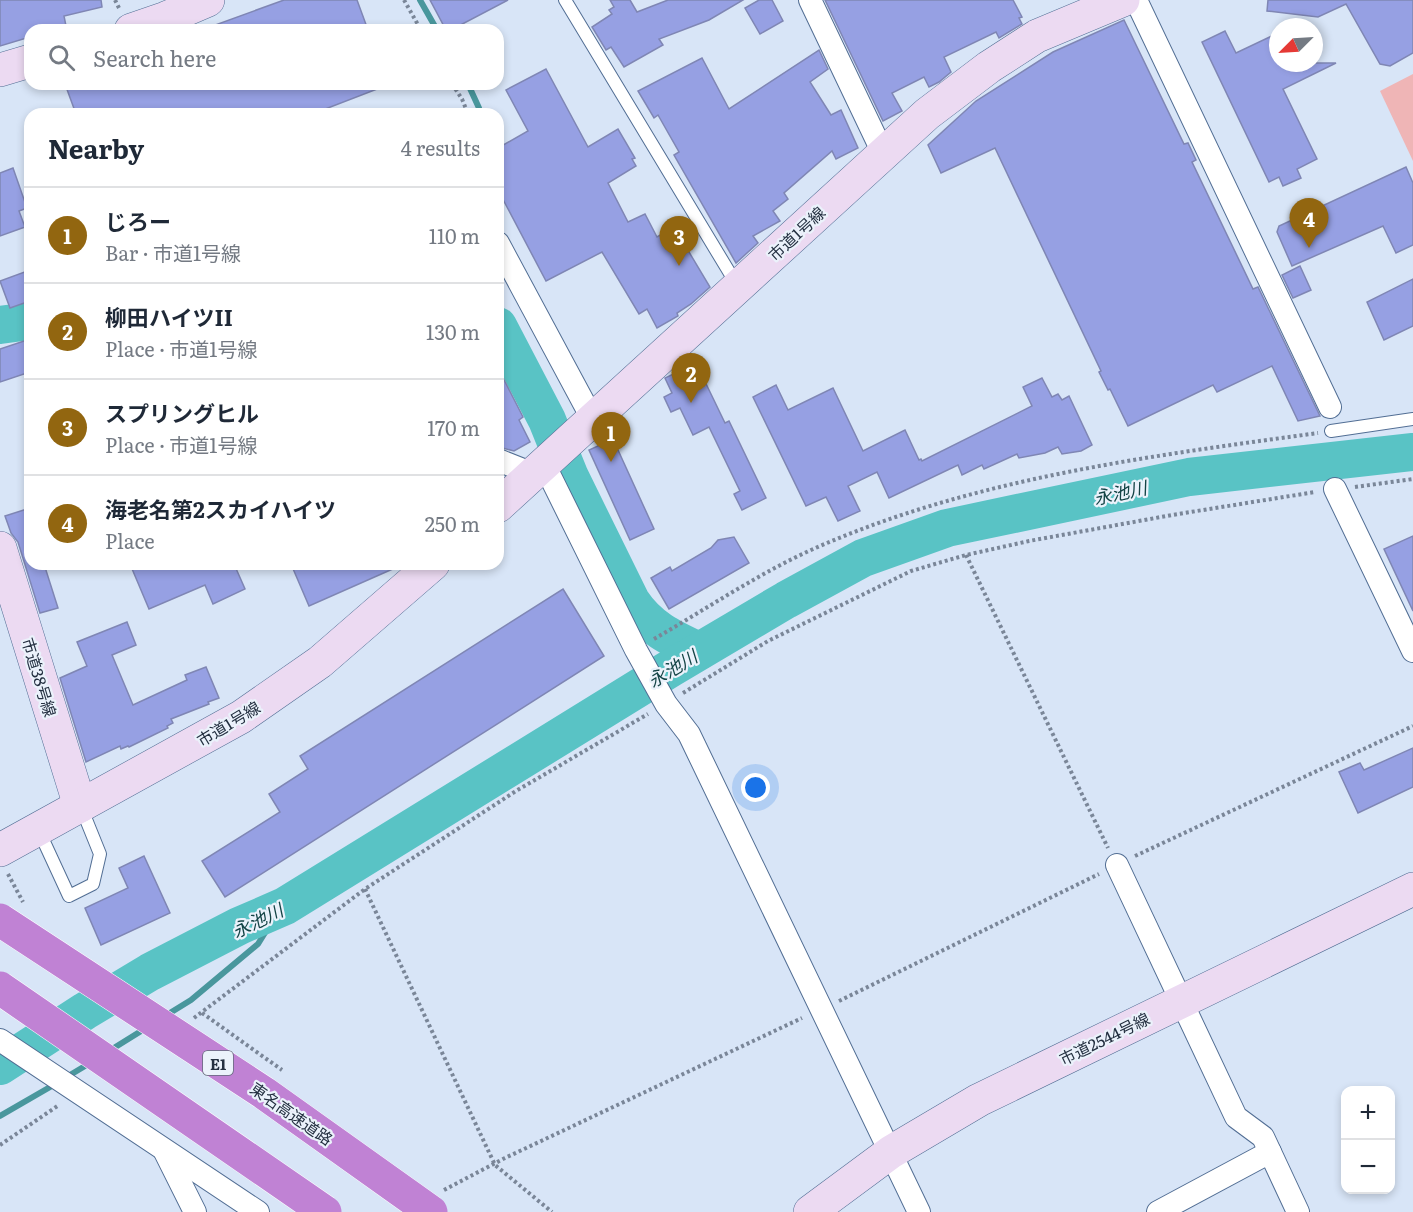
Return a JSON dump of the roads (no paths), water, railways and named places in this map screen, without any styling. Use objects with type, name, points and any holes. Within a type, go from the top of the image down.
[{"type":"highway","name":"東名高速道路","points":[[0,920],[264,1093],[438,1201]]},
{"type":"highway","points":[[0,988],[325,1212]]},
{"type":"street","points":[[148,24],[208,0]]},
{"type":"street","points":[[810,0],[883,153]]},
{"type":"street","points":[[1120,1],[1330,407]]},
{"type":"street","name":"市道1号線","points":[[504,501],[927,114],[989,67],[1037,36],[1120,1]]},
{"type":"street","points":[[0,70],[24,63]]},
{"type":"street","points":[[504,263],[559,451],[639,654],[665,701],[689,734],[919,1212]]},
{"type":"street","points":[[504,459],[559,451]]},
{"type":"street","points":[[1335,489],[1413,651]]},
{"type":"street","name":"市道38号線","points":[[0,548],[80,806]]},
{"type":"street","name":"市道1号線","points":[[0,850],[241,717],[320,662],[426,570]]},
{"type":"street","points":[[1116,865],[1236,1117],[1263,1137],[1298,1212]]},
{"type":"street","name":"市道2544号線","points":[[810,1212],[891,1152],[979,1100],[1413,889]]},
{"type":"street","points":[[7,1044],[258,1212]]},
{"type":"street","points":[[164,1149],[195,1212]]},
{"type":"street","points":[[1158,1212],[1270,1152]]},
{"type":"lane","points":[[565,0],[738,286]]},
{"type":"lane","points":[[1331,431],[1413,419]]},
{"type":"lane","points":[[38,829],[69,896],[93,884],[100,854],[80,806]]},
{"type":"waterway","points":[[420,0],[434,24]]},
{"type":"waterway","points":[[471,90],[479,108]]},
{"type":"waterway","points":[[0,325],[24,322]]},
{"type":"waterway","points":[[504,338],[547,420],[570,477],[631,601],[653,625],[670,637],[699,651]]},
{"type":"waterway","name":"永池川","points":[[0,1066],[150,972],[239,926],[285,906],[671,668],[786,600],[863,558],[947,528],[1189,477],[1413,452]]},
{"type":"waterway","points":[[165,1016],[191,1000],[258,944],[279,910]]},
{"type":"waterway","points":[[109,1051],[146,1028]]},
{"type":"waterway","points":[[65,1078],[90,1063]]},
{"type":"waterway","points":[[0,1116],[57,1083]]},
{"type":"place","name":"海老名第2スカイハイツ","points":[[1309,248]]},
{"type":"place","name":"スプリングヒル","points":[[679,266]]},
{"type":"place","name":"柳田ハイツII","points":[[691,403]]},
{"type":"place","name":"じろー","points":[[611,462]]}]
